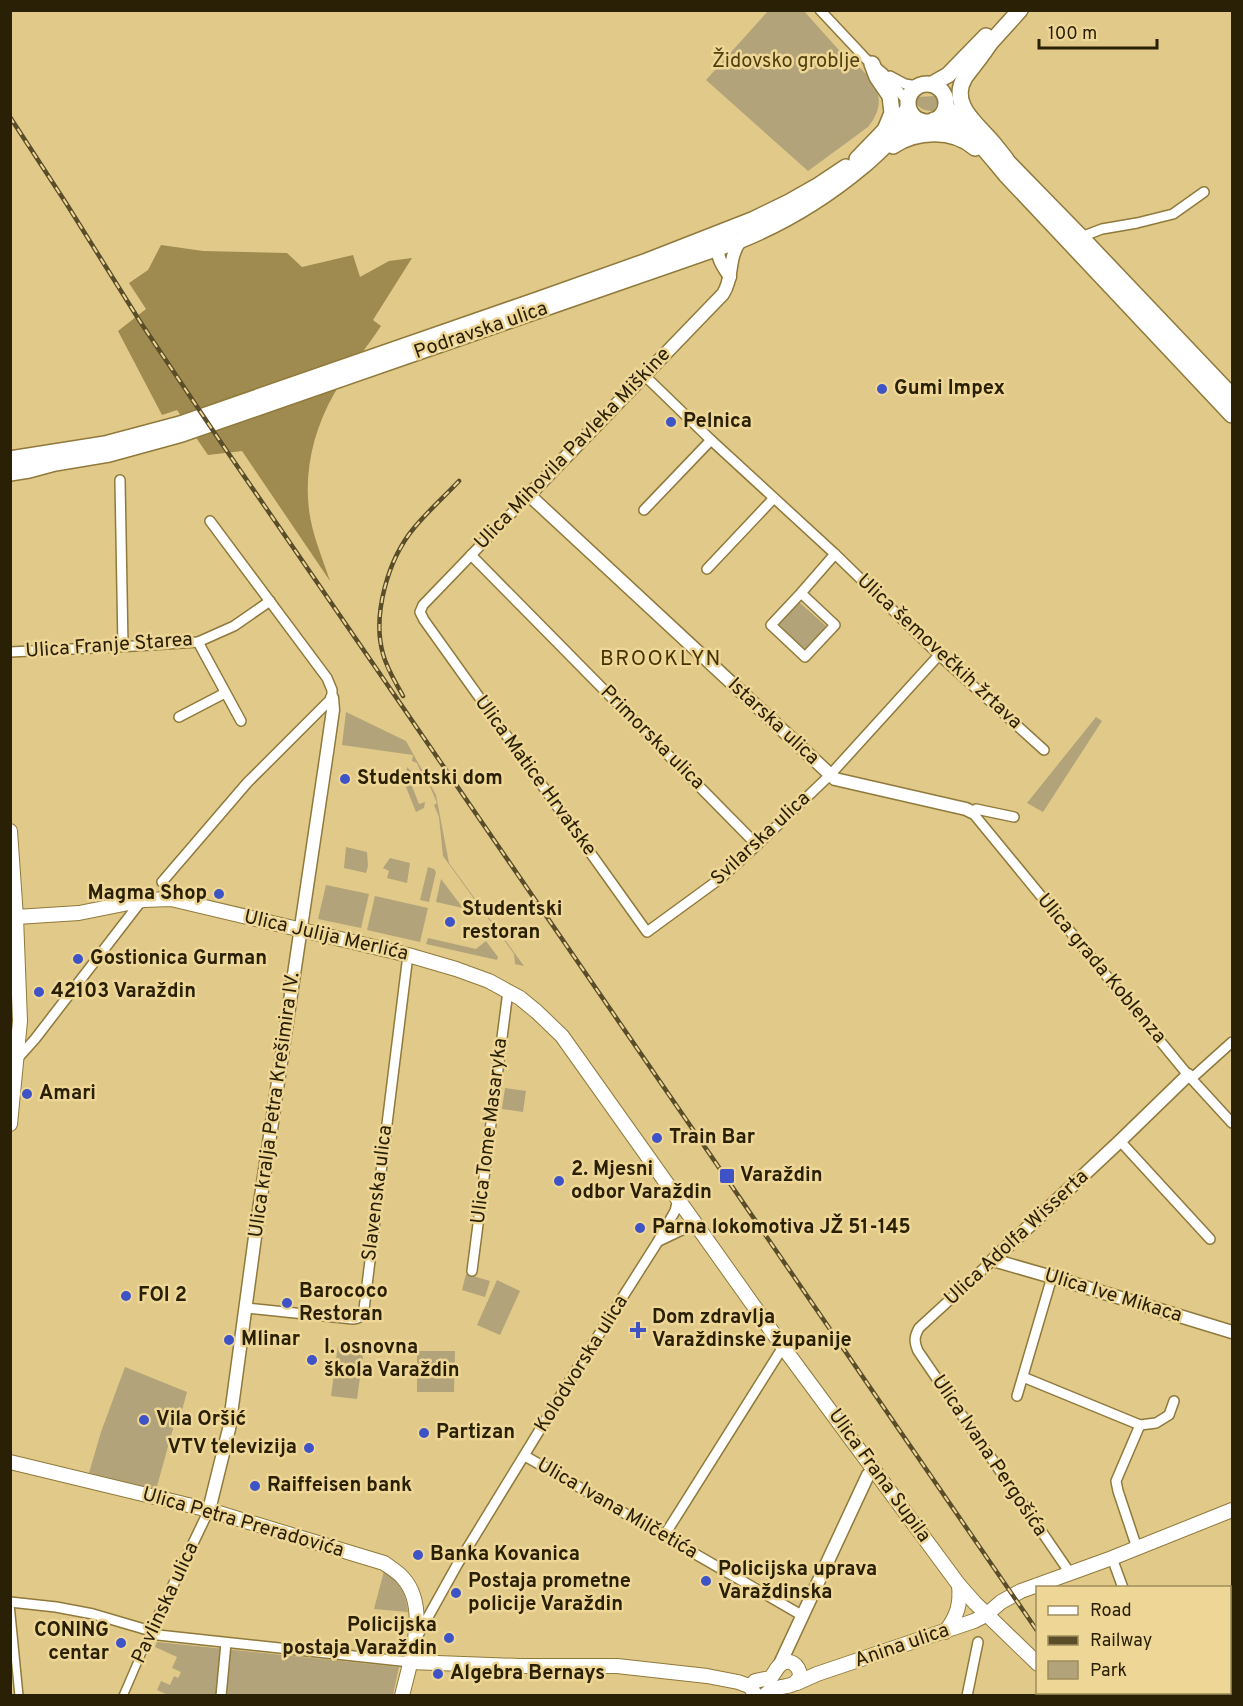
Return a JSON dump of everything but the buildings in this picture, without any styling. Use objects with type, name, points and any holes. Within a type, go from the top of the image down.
[{"type":"main road","points":[[1011,10],[948,75],[910,93],[908,105],[915,118],[928,121],[948,121],[964,130],[1233,415]]},
{"type":"main road","points":[[928,121],[942,115],[947,92],[954,81],[1020,10]]},
{"type":"main road","points":[[990,43],[966,77],[960,91],[961,99],[965,113],[1006,159]]},
{"type":"main road","points":[[860,163],[885,130],[892,113],[890,96],[877,77],[877,69]]},
{"type":"main road","points":[[925,85],[942,90],[949,110],[974,129],[1006,159],[1233,396]]},
{"type":"main road","name":"Podravska ulica","points":[[10,473],[109,454],[182,434],[698,255],[719,256],[741,240],[791,217],[822,197],[860,163],[898,124],[908,105]]},
{"type":"main road","name":"Podravska ulica","points":[[10,459],[105,444],[180,424],[537,300],[727,230],[789,202],[860,163],[915,123],[928,121]]},
{"type":"main road","points":[[860,163],[897,143],[921,135],[939,134],[971,145],[1006,175]]},
{"type":"main road","points":[[10,831],[20,1021],[14,1061],[10,1124]]},
{"type":"main road","name":"Ulica Julija Merlića","points":[[13,917],[79,913],[142,900],[171,899],[408,955],[474,975],[508,991],[529,1005],[554,1028],[594,1080],[678,1199]]},
{"type":"main road","name":"Ulica Frana Supila","points":[[678,1199],[783,1347],[959,1585],[1036,1662]]},
{"type":"main road","name":"Ulica Petra Preradovića","points":[[10,1462],[209,1510],[375,1559],[394,1569],[409,1586],[416,1606],[417,1624],[414,1644],[402,1695]]},
{"type":"main road","name":"Anina ulica","points":[[796,1671],[817,1674],[945,1632],[974,1621],[1021,1591],[1233,1510]]},
{"type":"main road","points":[[945,1632],[957,1615],[960,1602],[959,1585]]},
{"type":"main road","points":[[410,1662],[520,1666],[617,1666],[707,1676],[738,1682],[755,1691],[790,1686],[796,1671],[786,1662],[779,1666],[770,1678],[755,1691]]},
{"type":"street","points":[[820,10],[908,105]]},
{"type":"street","points":[[877,69],[905,84],[925,85]]},
{"type":"street","points":[[1081,237],[1102,229],[1173,214],[1204,192]]},
{"type":"street","points":[[727,230],[721,238],[719,256],[730,277]]},
{"type":"street","name":"Ulica Mihovila Pavleka Miškine","points":[[424,620],[420,608],[723,294],[730,277],[732,258],[741,240]]},
{"type":"street","name":"Ulica šemovečkih žrtava","points":[[644,375],[939,655],[1044,750]]},
{"type":"street","points":[[644,510],[711,440]]},
{"type":"street","points":[[120,480],[123,646]]},
{"type":"street","name":"Istarska ulica","points":[[530,495],[835,779],[966,809],[972,813]]},
{"type":"street","points":[[706,569],[774,498]]},
{"type":"street","points":[[162,882],[247,783],[332,698],[332,690],[327,678],[210,521]]},
{"type":"street","points":[[801,593],[835,625],[806,657],[771,625],[835,554]]},
{"type":"street","name":"Primorska ulica","points":[[471,555],[757,845]]},
{"type":"street","name":"Ulica Franje Starea","points":[[10,652],[198,642],[234,626],[270,602]]},
{"type":"street","name":"Ulica Matice Hrvatske","points":[[424,620],[647,932]]},
{"type":"street","points":[[198,642],[241,721]]},
{"type":"street","name":"Svilarska ulica","points":[[647,932],[721,878],[757,845],[830,775],[939,655]]},
{"type":"street","points":[[179,717],[225,693]]},
{"type":"street","name":"Ulica kralja Petra Krešimira IV.","points":[[209,1510],[229,1429],[330,731],[332,698]]},
{"type":"street","points":[[972,813],[976,809],[1014,817]]},
{"type":"street","name":"Ulica grada Koblenza","points":[[972,813],[1190,1077],[1233,1123]]},
{"type":"street","points":[[14,1061],[35,1039],[142,900]]},
{"type":"street","name":"Slavenska ulica","points":[[246,1308],[353,1319],[358,1318],[362,1313],[408,955]]},
{"type":"street","name":"Ulica Tome Masaryka","points":[[472,1271],[508,991]]},
{"type":"street","name":"Ulica Adolfa Wisserta","points":[[915,1336],[919,1328],[1120,1141],[1190,1077],[1233,1042]]},
{"type":"street","points":[[1120,1141],[1210,1239]]},
{"type":"street","name":"Kolodvorska ulica","points":[[414,1644],[450,1578],[657,1243],[675,1211],[678,1199]]},
{"type":"street","points":[[657,1243],[678,1231],[698,1228]]},
{"type":"street","name":"Ulica Ive Mikaca","points":[[993,1260],[1233,1332]]},
{"type":"street","points":[[1017,1396],[1052,1277]]},
{"type":"street","name":"Ulica Ivana Pergošića","points":[[915,1336],[914,1344],[918,1351],[1070,1573]]},
{"type":"street","points":[[664,1536],[783,1347]]},
{"type":"street","points":[[1023,1377],[1140,1425],[1156,1423],[1169,1415],[1174,1401]]},
{"type":"street","points":[[1137,1548],[1116,1481],[1140,1425]]},
{"type":"street","name":"Ulica Ivana Milčetića","points":[[525,1456],[803,1616]]},
{"type":"street","points":[[779,1666],[868,1475],[874,1470]]},
{"type":"street","name":"Pavlinska ulica","points":[[123,1695],[209,1510]]},
{"type":"street","points":[[1112,1558],[1123,1586]]},
{"type":"street","points":[[19,1695],[13,1654],[10,1603],[56,1607],[93,1614],[158,1635],[410,1662]]},
{"type":"street","points":[[967,1695],[978,1642]]},
{"type":"street","points":[[221,1695],[226,1643]]},
{"type":"street","points":[[788,1647],[796,1671]]},
{"type":"green space","name":"Židovsko groblje","points":[[768,11],[804,11],[854,67],[857,65],[864,72],[878,94],[878,109],[868,127],[808,171],[706,80]]},
{"type":"green space","points":[[935,96],[938,102],[934,111],[923,109],[915,101],[916,97]]},
{"type":"green space","points":[[799,602],[826,626],[805,649],[778,625]]},
{"type":"green space","points":[[346,712],[406,741],[426,777],[423,778],[417,763],[412,761],[413,755],[342,745]]},
{"type":"green space","points":[[1096,717],[1102,721],[1043,812],[1027,803]]},
{"type":"green space","points":[[407,767],[412,772],[407,774],[419,804],[425,802],[424,808],[416,812],[400,772],[406,773]]},
{"type":"green space","points":[[426,777],[436,795],[449,863],[524,966],[515,964],[514,954],[443,856],[439,817],[434,805],[437,803]]},
{"type":"green space","points":[[346,847],[367,852],[366,873],[344,868]]},
{"type":"green space","points":[[390,858],[410,863],[407,883],[387,878],[389,871],[383,868]]},
{"type":"green space","points":[[428,867],[436,872],[429,902],[420,900]]},
{"type":"green space","points":[[441,879],[463,908],[436,902]]},
{"type":"green space","points":[[326,885],[369,894],[361,928],[318,919]]},
{"type":"green space","points":[[375,896],[428,908],[420,942],[367,930]]},
{"type":"green space","points":[[428,938],[476,949],[486,941],[498,957],[497,960],[426,944]]},
{"type":"green space","points":[[505,1088],[526,1091],[523,1112],[502,1109]]},
{"type":"green space","points":[[466,1274],[490,1281],[485,1297],[462,1290]]},
{"type":"green space","points":[[497,1280],[520,1291],[500,1335],[477,1325]]},
{"type":"green space","points":[[338,1345],[364,1349],[357,1399],[331,1396]]},
{"type":"green space","points":[[417,1351],[455,1351],[454,1392],[417,1392]]},
{"type":"green space","points":[[125,1367],[187,1392],[181,1414],[177,1414],[156,1490],[89,1473],[101,1432]]},
{"type":"green space","points":[[384,1571],[401,1588],[408,1612],[374,1609]]},
{"type":"green space","points":[[157,1642],[399,1667],[393,1695],[168,1695],[157,1690],[161,1681],[170,1685],[174,1676],[178,1678],[181,1672],[172,1668],[177,1657],[155,1647]]},
{"type":"shaded area","points":[[161,245],[203,251],[287,253],[302,267],[353,255],[360,277],[389,261],[412,258],[373,320],[381,326],[327,407],[312,450],[308,480],[310,519],[330,581],[242,451],[208,455],[177,410],[162,415],[118,331],[146,309],[129,283],[148,270]]},
{"type":"railway","points":[[10,117],[141,323],[220,441],[1036,1629]]},
{"type":"railway","points":[[403,696],[387,665],[380,639],[381,605],[385,588],[390,571],[405,541],[419,522],[459,481]]},
{"type":"place","name":"Gumi Impex","points":[[882,389]]},
{"type":"place","name":"Pelnica","points":[[671,422]]},
{"type":"place","name":"Studentski dom","points":[[345,779]]},
{"type":"place","name":"Magma Shop","points":[[219,894]]},
{"type":"place","name":"Studentski restoran","points":[[450,922]]},
{"type":"place","name":"Gostionica Gurman","points":[[78,959]]},
{"type":"place","name":"42103 Varaždin","points":[[39,992]]},
{"type":"place","name":"Amari","points":[[27,1094]]},
{"type":"place","name":"Train Bar","points":[[657,1138]]},
{"type":"place","name":"Varaždin","points":[[727,1176]]},
{"type":"place","name":"2. Mjesni odbor Varaždin","points":[[559,1181]]},
{"type":"place","name":"Parna lokomotiva JŽ 51-145","points":[[640,1228]]},
{"type":"place","name":"FOI 2","points":[[126,1296]]},
{"type":"place","name":"Barococo Restoran","points":[[287,1303]]},
{"type":"place","name":"Dom zdravlja Varaždinske županije","points":[[638,1330]]},
{"type":"place","name":"Mlinar","points":[[229,1340]]},
{"type":"place","name":"I. osnovna škola Varaždin","points":[[312,1360]]},
{"type":"place","name":"Vila Oršić","points":[[144,1420]]},
{"type":"place","name":"Partizan","points":[[424,1433]]},
{"type":"place","name":"VTV televizija","points":[[309,1448]]},
{"type":"place","name":"Raiffeisen bank","points":[[255,1486]]},
{"type":"place","name":"Banka Kovanica","points":[[418,1555]]},
{"type":"place","name":"Policijska uprava Varaždinska","points":[[706,1581]]},
{"type":"place","name":"Postaja prometne policije Varaždin","points":[[456,1593]]},
{"type":"place","name":"Policijska postaja Varaždin","points":[[449,1638]]},
{"type":"place","name":"CONING centar","points":[[121,1643]]},
{"type":"place","name":"Algebra Bernays","points":[[438,1674]]},
{"type":"district","name":"BROOKLYN","points":[[661,659]]}]
